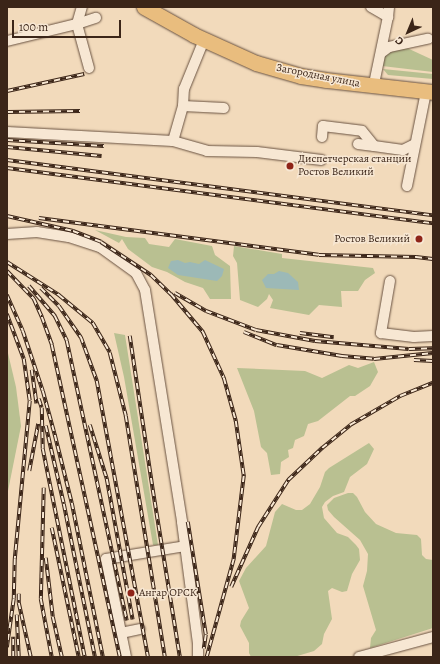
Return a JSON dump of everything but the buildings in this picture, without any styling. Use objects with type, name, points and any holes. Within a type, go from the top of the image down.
[{"type":"highway","name":"Загородная улица","points":[[144,7],[204,40],[256,63],[301,76],[376,87],[431,90]]},
{"type":"highway","name":"Загородная улица","points":[[160,7],[229,44],[266,59],[305,69],[374,79],[431,90]]},
{"type":"street","points":[[82,7],[77,24],[89,68]]},
{"type":"street","points":[[371,7],[388,12],[381,53],[374,79]]},
{"type":"street","points":[[7,41],[96,18]]},
{"type":"street","points":[[381,53],[389,47],[428,39]]},
{"type":"street","points":[[173,141],[183,106],[184,89],[204,40]]},
{"type":"street","points":[[406,186],[415,144],[431,90]]},
{"type":"street","points":[[183,106],[224,108]]},
{"type":"street","points":[[322,137],[323,126],[362,131],[374,146]]},
{"type":"street","points":[[7,132],[173,141],[207,151],[257,152],[322,160]]},
{"type":"street","points":[[358,144],[403,150],[415,144]]},
{"type":"street","points":[[7,234],[37,232],[69,237],[100,247],[136,273],[145,290],[185,546],[198,643],[198,657]]},
{"type":"street","points":[[390,281],[378,316],[381,333],[414,337],[433,336]]},
{"type":"street","points":[[126,657],[106,559],[185,546]]},
{"type":"street","points":[[121,633],[140,629]]},
{"type":"street","points":[[359,657],[433,637]]},
{"type":"green space","points":[[407,48],[433,60],[433,72],[382,66],[383,57],[391,51]]},
{"type":"green space","points":[[383,69],[433,74],[433,79],[388,75]]},
{"type":"green space","points":[[95,230],[126,237],[145,238],[149,244],[169,247],[175,239],[212,246],[215,255],[230,266],[231,299],[210,299],[203,288],[185,282],[167,272],[152,267],[128,249],[122,239],[119,243]]},
{"type":"green space","points":[[234,246],[282,254],[282,258],[373,268],[375,273],[365,280],[358,291],[341,291],[342,307],[319,305],[309,315],[270,308],[273,300],[269,294],[267,299],[258,307],[240,300],[237,263],[233,256]]},
{"type":"green space","points":[[114,333],[125,335],[158,545],[153,545],[124,377]]},
{"type":"green space","points":[[7,349],[16,387],[21,426],[7,496]]},
{"type":"green space","points":[[374,362],[378,372],[370,386],[355,396],[350,396],[318,421],[308,424],[304,436],[295,440],[293,448],[288,450],[289,457],[281,462],[280,474],[271,475],[267,453],[261,447],[254,411],[237,368],[305,371],[322,378],[349,365],[358,368]]},
{"type":"green space","points":[[369,443],[374,449],[367,464],[350,477],[344,492],[333,496],[325,502],[322,507],[324,518],[337,533],[348,537],[359,549],[360,560],[352,574],[347,591],[342,592],[332,588],[328,591],[332,619],[324,634],[322,644],[314,651],[294,657],[251,657],[249,653],[249,643],[240,626],[241,621],[249,608],[239,581],[246,568],[266,546],[275,512],[282,504],[296,510],[302,510],[310,504],[320,487],[325,472],[329,468]]},
{"type":"green space","points":[[348,493],[353,493],[357,497],[365,512],[376,524],[396,533],[417,535],[421,539],[422,555],[426,559],[433,560],[433,628],[370,648],[371,638],[376,630],[363,586],[367,571],[368,554],[360,540],[334,517],[328,510],[327,505],[334,498]]},
{"type":"water","points":[[178,260],[185,263],[190,262],[199,264],[205,260],[224,269],[222,276],[217,281],[178,275],[168,268],[171,261]]},
{"type":"water","points":[[279,271],[288,273],[298,282],[299,290],[266,288],[262,280],[268,274],[274,274]]},
{"type":"railway","points":[[7,91],[84,74]]},
{"type":"railway","points":[[7,112],[80,111]]},
{"type":"railway","points":[[7,140],[104,146]]},
{"type":"railway","points":[[7,147],[102,156]]},
{"type":"railway","points":[[7,160],[433,215]]},
{"type":"railway","points":[[7,168],[433,223]]},
{"type":"railway","points":[[7,216],[73,231],[101,242],[151,275],[171,294],[203,332],[224,378],[236,421],[244,476],[234,559],[207,657]]},
{"type":"railway","points":[[39,218],[319,255],[416,257],[433,259]]},
{"type":"railway","points":[[7,262],[59,295],[93,323],[110,353],[126,416],[165,657]]},
{"type":"railway","points":[[7,271],[34,299],[52,345],[120,657]]},
{"type":"railway","points":[[29,286],[55,316],[67,341],[127,621]]},
{"type":"railway","points":[[41,288],[59,306],[81,337],[97,381],[148,657]]},
{"type":"railway","points":[[175,293],[206,311],[256,330],[315,341],[409,349],[433,348]]},
{"type":"railway","points":[[7,295],[23,331],[43,391],[55,435],[72,503],[103,657]]},
{"type":"railway","points":[[7,314],[24,359],[30,401],[15,559],[14,599],[7,648]]},
{"type":"railway","points":[[244,332],[277,345],[342,356],[374,359],[433,353]]},
{"type":"railway","points":[[300,333],[334,337]]},
{"type":"railway","points":[[130,336],[180,657]]},
{"type":"railway","points":[[414,360],[433,361]]},
{"type":"railway","points":[[32,370],[37,404]]},
{"type":"railway","points":[[231,587],[258,527],[288,480],[322,448],[350,425],[400,396],[433,383]]},
{"type":"railway","points":[[39,399],[42,408],[43,449],[85,657]]},
{"type":"railway","points":[[29,471],[38,424]]},
{"type":"railway","points":[[90,425],[107,479],[133,620]]},
{"type":"railway","points":[[46,426],[64,504],[95,657]]},
{"type":"railway","points":[[44,488],[41,599],[52,657]]},
{"type":"railway","points":[[188,522],[206,635],[204,649]]},
{"type":"railway","points":[[52,528],[79,657]]},
{"type":"railway","points":[[46,558],[53,617],[62,657]]},
{"type":"railway","points":[[19,594],[19,603],[31,657]]},
{"type":"railway","points":[[17,615],[19,657]]},
{"type":"railway","points":[[13,637],[13,657]]},
{"type":"place","name":"Диспетчерская станции Ростов Великий","points":[[290,166]]},
{"type":"place","name":"Ростов Великий","points":[[419,239]]},
{"type":"place","name":"Ангар ОРСК","points":[[131,593]]}]
